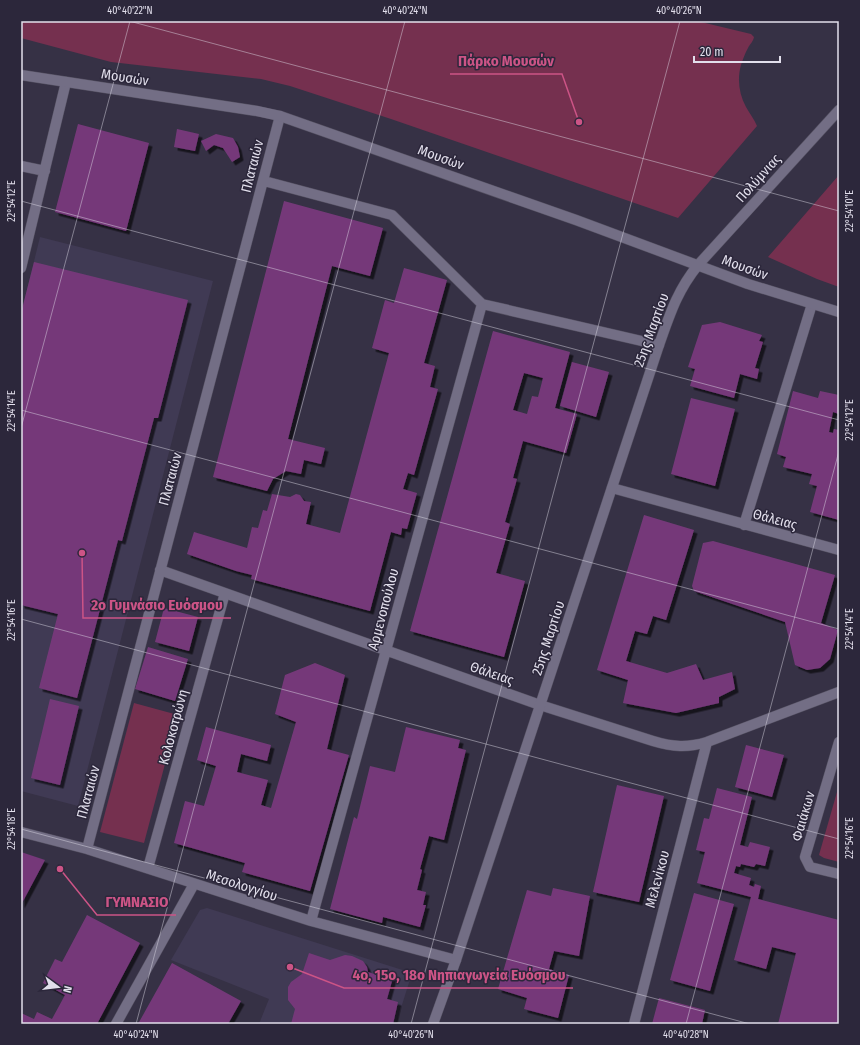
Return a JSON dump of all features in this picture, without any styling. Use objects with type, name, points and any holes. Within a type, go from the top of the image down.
[{"type":"street","name":"Μουσών","points":[[21,75],[257,111],[280,116],[561,214],[748,284],[839,312]]},
{"type":"street","points":[[21,268],[66,82]]},
{"type":"street","name":"Πολύμνιας","points":[[698,265],[839,110]]},
{"type":"street","name":"Πλαταιών","points":[[87,849],[280,116]]},
{"type":"street","points":[[21,166],[44,171]]},
{"type":"street","points":[[264,180],[392,214],[482,304],[659,345]]},
{"type":"street","name":"25ης Μαρτίου","points":[[433,1024],[456,960],[659,345],[679,293],[686,280],[698,265]]},
{"type":"street","name":"Αρμενοπούλου","points":[[311,921],[482,304]]},
{"type":"street","points":[[744,525],[812,304]]},
{"type":"street","name":"Θάλειας","points":[[612,488],[839,550]]},
{"type":"street","name":"Θάλειας","points":[[160,570],[540,705],[663,744],[680,747],[707,742],[839,692]]},
{"type":"street","name":"Κολοκοτρώνη","points":[[148,868],[225,593]]},
{"type":"street","name":"Μελενίκου","points":[[634,1024],[707,742]]},
{"type":"street","name":"Φαιάκων","points":[[839,742],[805,857],[810,867],[839,874]]},
{"type":"street","name":"Μεσολογγίου","points":[[21,832],[87,849],[311,921],[456,960]]},
{"type":"street","points":[[116,1024],[194,884]]},
{"type":"shaded area","points":[[21,21],[697,21],[751,34],[754,37],[742,63],[739,81],[740,92],[746,107],[757,126],[678,218],[391,119],[290,86],[261,79],[111,62],[21,38]]},
{"type":"shaded area","points":[[839,175],[839,287],[768,257]]},
{"type":"shaded area","points":[[40,237],[213,281],[78,806],[21,791],[21,314]]},
{"type":"shaded area","points":[[134,703],[178,715],[144,843],[100,832]]},
{"type":"shaded area","points":[[839,785],[839,862],[819,855]]},
{"type":"shaded area","points":[[207,908],[412,973],[396,1024],[259,1024],[269,999],[171,960],[200,910]]},
{"type":"building","points":[[78,124],[149,143],[126,231],[55,212]]},
{"type":"building","points":[[177,129],[199,134],[195,151],[174,147]]},
{"type":"building","points":[[216,134],[233,138],[238,147],[240,157],[232,162],[223,148],[214,145],[206,151],[201,141]]},
{"type":"building","points":[[284,201],[383,228],[370,276],[332,266],[288,439],[325,448],[321,464],[304,460],[301,474],[286,471],[273,479],[267,491],[213,477]]},
{"type":"building","points":[[34,262],[188,300],[158,418],[154,418],[122,541],[118,540],[77,698],[39,688],[58,614],[21,605],[21,313]]},
{"type":"building","points":[[404,268],[447,280],[424,363],[435,366],[430,387],[438,389],[414,475],[408,473],[403,489],[417,493],[407,529],[402,528],[401,535],[391,532],[370,611],[251,579],[252,575],[187,554],[194,532],[247,548],[252,527],[258,528],[263,510],[267,511],[272,494],[290,497],[296,494],[300,495],[304,501],[311,502],[306,524],[340,533],[389,353],[372,348],[385,300],[394,303]]},
{"type":"building","points":[[720,322],[762,335],[759,341],[763,342],[755,368],[759,369],[757,379],[740,374],[734,398],[690,386],[695,369],[688,367],[702,325]]},
{"type":"building","points":[[493,331],[570,352],[555,408],[577,414],[566,453],[523,441],[513,478],[517,479],[505,522],[510,524],[496,573],[525,581],[504,657],[410,631]],"holes":[[[524,373],[543,378],[538,397],[532,396],[527,414],[513,410]]]},
{"type":"building","points":[[572,362],[609,372],[596,417],[560,406]]},
{"type":"building","points":[[793,391],[818,398],[820,391],[839,395],[839,414],[833,412],[829,432],[833,433],[834,429],[839,430],[839,520],[810,512],[817,486],[809,484],[812,474],[783,467],[786,457],[777,454]]},
{"type":"building","points":[[691,398],[735,409],[715,486],[671,474]]},
{"type":"building","points":[[644,515],[694,530],[666,620],[653,616],[647,634],[635,631],[626,661],[667,673],[696,664],[703,680],[732,672],[735,689],[719,697],[719,703],[676,713],[623,703],[628,680],[597,670]]},
{"type":"building","points":[[713,541],[835,575],[821,623],[838,630],[830,659],[820,668],[807,670],[795,665],[785,622],[694,591],[692,586],[703,543]]},
{"type":"building","points":[[164,608],[198,617],[189,651],[155,642]]},
{"type":"building","points":[[148,647],[188,659],[175,701],[135,689]]},
{"type":"building","points":[[315,663],[345,675],[327,749],[349,755],[310,891],[242,872],[245,863],[174,843],[185,801],[204,806],[216,766],[197,760],[206,727],[271,745],[267,761],[241,754],[237,772],[268,780],[261,805],[271,808],[296,722],[275,714],[285,675]]},
{"type":"building","points":[[50,699],[79,706],[60,785],[31,778]]},
{"type":"building","points":[[406,727],[460,740],[458,748],[466,750],[444,840],[429,836],[420,869],[422,870],[417,890],[426,892],[423,905],[426,905],[420,927],[383,917],[382,923],[330,909],[354,817],[357,819],[370,766],[395,772]]},
{"type":"building","points":[[746,745],[784,755],[772,797],[735,787]]},
{"type":"building","points":[[617,785],[664,796],[639,902],[593,892]]},
{"type":"building","points":[[717,788],[752,797],[740,845],[748,847],[750,842],[770,847],[765,866],[756,864],[754,867],[741,864],[740,867],[736,866],[734,873],[751,878],[749,885],[754,887],[755,884],[761,886],[758,899],[839,920],[839,1024],[778,1024],[796,953],[772,947],[766,969],[734,960],[751,897],[697,883],[705,852],[696,850],[704,818],[709,819]]},
{"type":"building","points":[[21,852],[45,860],[21,905]]},
{"type":"building","points":[[553,888],[590,896],[579,956],[554,951],[549,969],[569,975],[558,1018],[524,1009],[527,998],[498,989],[527,890],[551,896]]},
{"type":"building","points":[[694,893],[734,904],[710,991],[670,980]]},
{"type":"building","points":[[87,915],[140,943],[97,1024],[21,1024],[21,1013],[34,1019],[37,1012],[52,1019],[65,995],[43,983],[55,959],[62,962]]},
{"type":"building","points":[[309,953],[330,960],[345,955],[352,956],[363,961],[368,972],[377,975],[378,970],[394,974],[387,999],[398,1002],[393,1024],[291,1024],[295,1009],[288,1000],[288,987],[291,982],[302,974]]},
{"type":"building","points":[[172,963],[241,1001],[228,1024],[138,1024]]},
{"type":"building","points":[[659,998],[705,1010],[702,1024],[652,1024]]},
{"type":"place","name":"Πάρκο Μουσών","points":[[579,122]]},
{"type":"place","name":"2ο Γυμνάσιο Ευόσμου","points":[[82,553]]},
{"type":"place","name":"ΓΥΜΝΑΣΙΟ","points":[[60,869]]},
{"type":"place","name":"4ο, 15ο, 18ο Νηπιαγωγεία Ευόσμου","points":[[290,967]]}]
